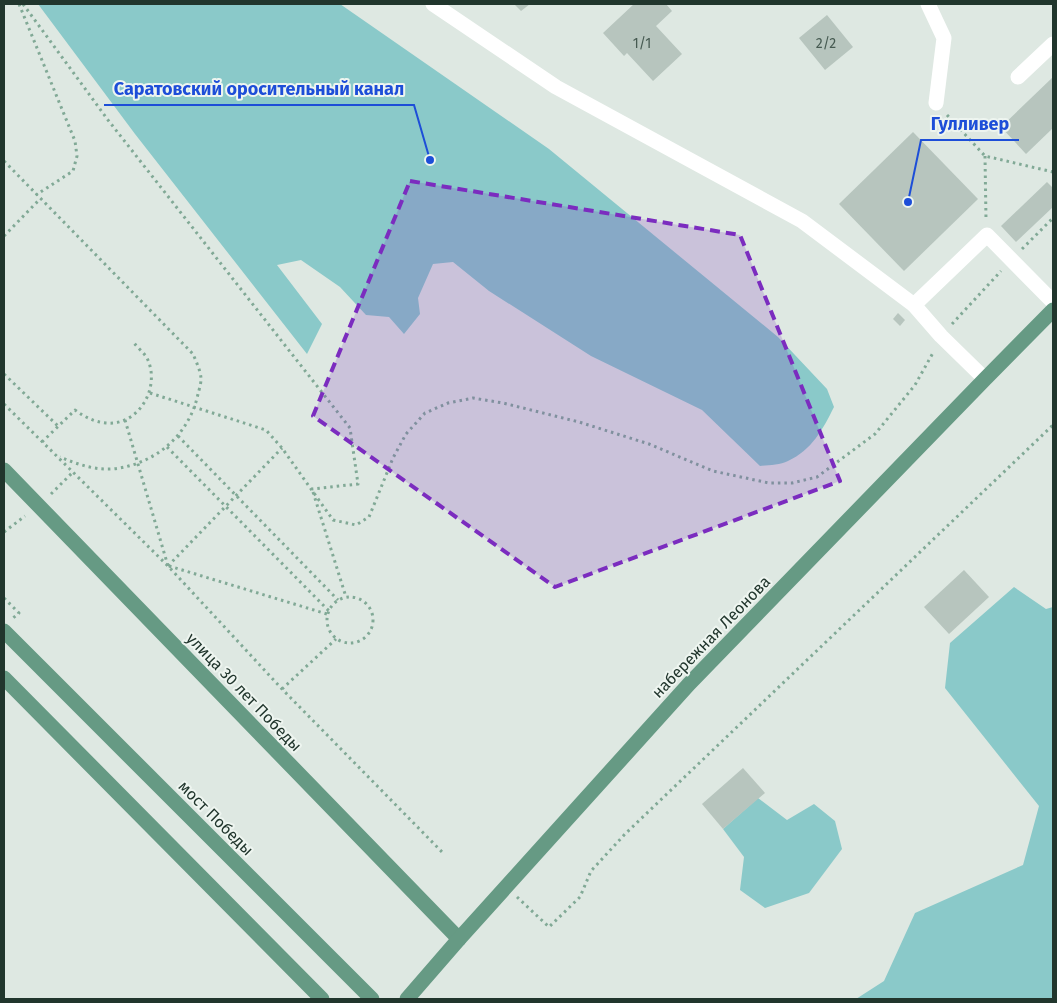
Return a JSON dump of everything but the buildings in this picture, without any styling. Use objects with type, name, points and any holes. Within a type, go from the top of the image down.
[{"type":"main road","name":"набережная Леонова","points":[[408,999],[459,939],[689,684],[1053,310]]},
{"type":"main road","name":"улица 30 лет Победы","points":[[4,470],[459,939]]},
{"type":"main road","name":"мост Победы","points":[[8,625],[34,661],[372,999]]},
{"type":"main road","points":[[8,682],[322,999]]},
{"type":"lane","points":[[433,4],[556,87],[802,221],[914,305],[940,336],[985,379]]},
{"type":"lane","points":[[928,4],[944,38],[936,104]]},
{"type":"lane","points":[[1018,77],[1053,44]]},
{"type":"lane","points":[[914,305],[987,235],[1053,302]]},
{"type":"path","points":[[19,4],[75,141],[77,156],[73,171],[36,195]]},
{"type":"path","points":[[23,4],[108,120],[350,428],[358,484],[312,489]]},
{"type":"path","points":[[936,104],[985,156],[1053,172]]},
{"type":"path","points":[[985,156],[987,235]]},
{"type":"path","points":[[4,161],[193,354],[201,379],[195,407],[188,422],[178,436],[166,448],[138,464],[111,469],[83,466],[57,456]]},
{"type":"path","points":[[4,236],[40,198]]},
{"type":"path","points":[[150,393],[266,430],[282,448],[333,520],[356,525],[369,517],[393,458],[406,434],[425,413],[448,403],[473,398],[503,403],[579,422],[649,444],[714,471],[769,484],[792,483],[818,477],[875,434],[915,385],[930,361],[940,336],[1053,218]]},
{"type":"path","points":[[42,442],[75,410],[90,420],[108,423],[125,420],[140,409],[150,393],[152,375],[146,357],[134,343]]},
{"type":"path","points":[[4,374],[58,426]]},
{"type":"path","points":[[4,404],[168,566],[282,689],[444,854]]},
{"type":"path","points":[[125,420],[168,566]]},
{"type":"path","points":[[506,887],[549,926],[580,896],[591,871],[625,834],[1053,425]]},
{"type":"path","points":[[178,436],[338,600]]},
{"type":"path","points":[[166,448],[328,613]]},
{"type":"path","points":[[168,566],[282,448]]},
{"type":"path","points":[[312,489],[346,597]]},
{"type":"path","points":[[168,566],[328,613]]},
{"type":"path","points":[[346,597],[356,597],[364,601],[370,608],[373,616],[372,626],[368,634],[362,640],[353,643],[336,639],[330,632],[327,624],[328,613],[338,600],[346,597]]},
{"type":"path","points":[[4,598],[19,613],[8,625]]},
{"type":"path","points":[[282,689],[336,639]]},
{"type":"highlighted area","points":[[410,181],[740,235],[840,481],[555,587],[313,416]]},
{"type":"water","points":[[38,4],[340,4],[549,149],[778,337],[827,389],[834,407],[830,415],[816,438],[804,451],[788,461],[760,466],[702,410],[591,356],[489,291],[453,262],[433,264],[418,298],[420,314],[404,334],[389,317],[366,315],[340,287],[301,260],[277,265],[322,324],[307,354],[135,134]]},
{"type":"water","points":[[1014,587],[1046,609],[1053,607],[1053,999],[856,999],[884,981],[915,913],[1023,865],[1039,806],[945,688],[950,643]]},
{"type":"water","points":[[758,798],[787,820],[814,804],[835,821],[842,849],[809,893],[765,908],[740,890],[744,857],[723,829]]},
{"type":"place","name":"Саратовский оросительный канал","points":[[430,160]]},
{"type":"place","name":"Гулливер","points":[[908,202]]}]
